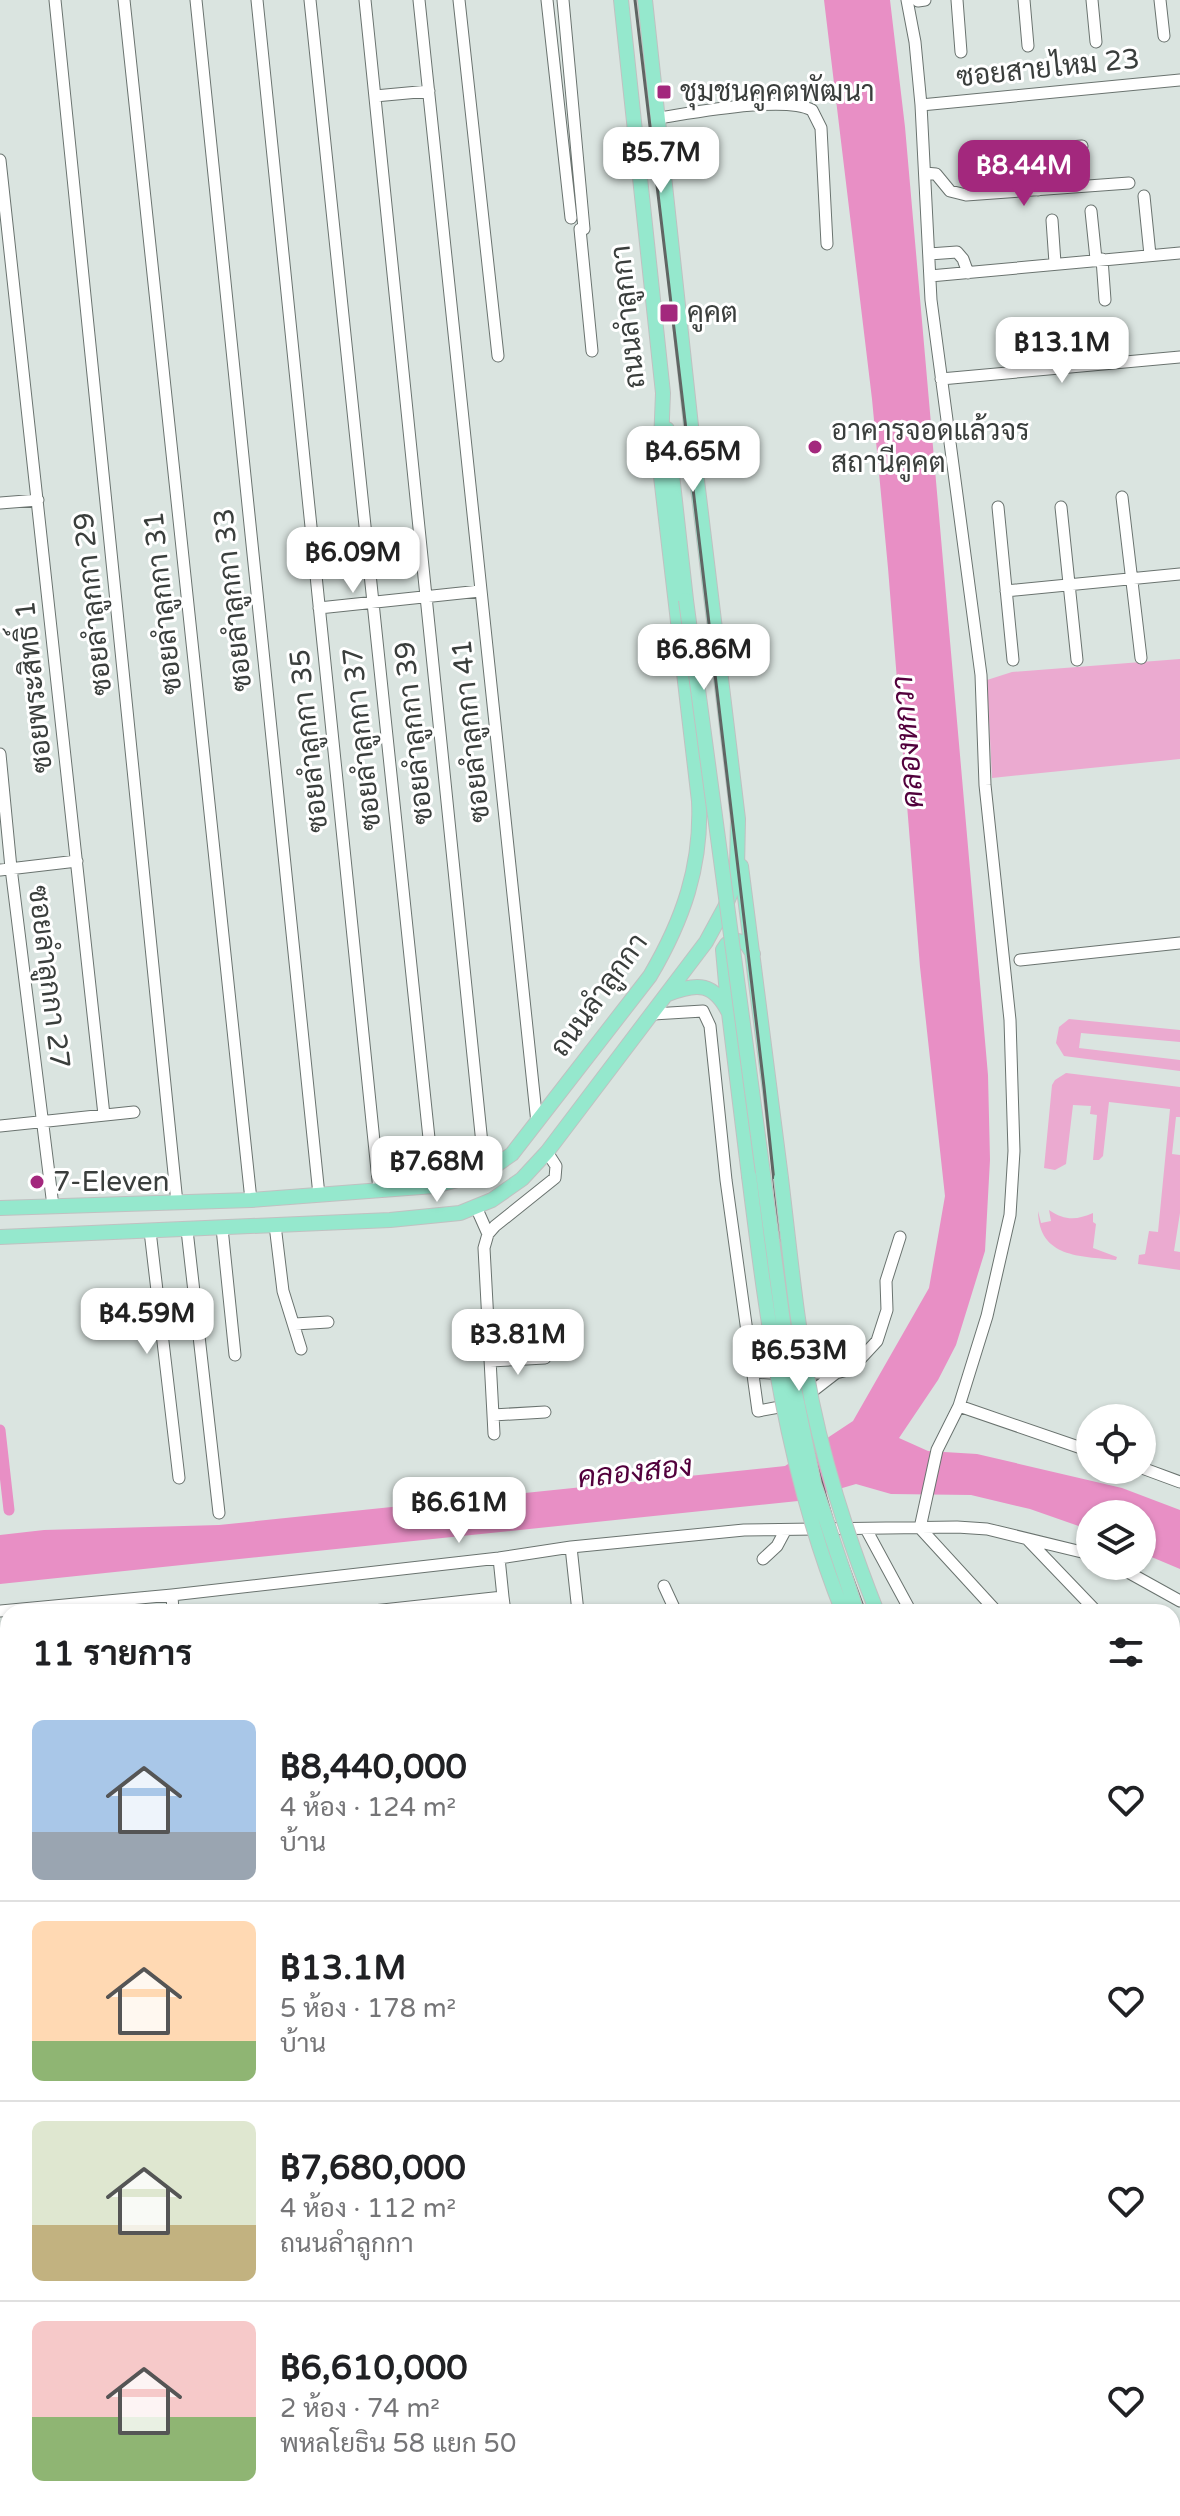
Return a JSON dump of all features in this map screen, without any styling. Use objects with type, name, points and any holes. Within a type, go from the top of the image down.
[{"type":"main road","name":"ถนนลำลูกกา","points":[[0,1208],[251,1200],[434,1186],[485,1173],[512,1154],[650,976],[680,918],[695,873],[700,827],[699,801],[660,468],[663,393],[621,0]]},
{"type":"main road","name":"ถนนลำลูกกา","points":[[645,0],[739,845],[803,1354],[817,1424],[840,1509],[874,1604]]},
{"type":"main road","points":[[663,393],[686,600],[788,1359],[814,1484],[854,1604]]},
{"type":"main road","name":"ถนนลำลูกกา","points":[[0,1237],[434,1216],[460,1213],[509,1191],[547,1152],[706,942],[725,907],[737,869],[739,845]]},
{"type":"main road","points":[[753,954],[746,943],[738,941],[727,944],[723,950],[769,1332],[784,1421],[818,1548],[840,1604]]},
{"type":"main road","points":[[667,995],[682,989],[702,987],[719,994],[729,1013]]},
{"type":"street","name":"ซอยลำลูกกา 29","points":[[55,0],[177,1203]]},
{"type":"street","name":"ซอยลำลูกกา 31","points":[[124,0],[251,1200]]},
{"type":"street","name":"ซอยลำลูกกา 33","points":[[196,0],[319,1195]]},
{"type":"street","name":"ซอยลำลูกกา 35","points":[[257,0],[379,1190]]},
{"type":"street","name":"ซอยลำลูกกา 37","points":[[310,0],[434,1186]]},
{"type":"street","name":"ซอยลำลูกกา 39","points":[[365,0],[485,1173]]},
{"type":"street","name":"ซอยลำลูกกา 41","points":[[419,0],[537,1123]]},
{"type":"street","points":[[459,0],[498,356]]},
{"type":"street","points":[[547,0],[571,218]]},
{"type":"street","points":[[563,0],[592,351]]},
{"type":"street","points":[[907,0],[921,105],[930,276],[941,379],[981,675],[985,785],[1010,1020],[1014,1151],[1010,1215],[984,1328],[959,1406],[937,1450],[920,1528]]},
{"type":"street","points":[[918,1],[925,0]]},
{"type":"street","points":[[957,0],[961,52]]},
{"type":"street","points":[[1024,0],[1028,46]]},
{"type":"street","points":[[1092,0],[1096,42]]},
{"type":"street","points":[[1160,0],[1164,36]]},
{"type":"street","name":"ซอยสายไหม 23","points":[[921,105],[1180,80]]},
{"type":"street","points":[[375,96],[429,91]]},
{"type":"street","points":[[658,118],[729,108],[792,105],[812,110],[821,128],[827,244]]},
{"type":"street","points":[[1038,190],[1038,155],[1048,149],[1082,146]]},
{"type":"street","name":"ซอยพระสิทธิ์ 1","points":[[0,160],[104,1115]]},
{"type":"street","points":[[925,173],[936,174],[955,194],[1129,183]]},
{"type":"street","points":[[1144,196],[1150,255]]},
{"type":"street","points":[[1091,211],[1105,300]]},
{"type":"street","points":[[1052,220],[1055,263]]},
{"type":"street","points":[[929,254],[957,252],[968,273]]},
{"type":"street","points":[[930,276],[1180,253]]},
{"type":"street","points":[[941,379],[1180,357]]},
{"type":"street","points":[[1122,497],[1141,658]]},
{"type":"street","points":[[0,503],[38,500]]},
{"type":"street","points":[[998,507],[1013,660]]},
{"type":"street","points":[[1061,507],[1077,660]]},
{"type":"street","points":[[1006,591],[1180,574]]},
{"type":"street","points":[[319,608],[480,591]]},
{"type":"street","name":"ซอยลำลูกกา 27","points":[[0,754],[5,869],[44,1122],[53,1206]]},
{"type":"street","points":[[5,869],[77,861]]},
{"type":"street","points":[[1020,960],[1180,943]]},
{"type":"street","points":[[653,1014],[703,1011],[710,1026],[726,1180],[758,1411],[793,1405],[836,1373]]},
{"type":"street","points":[[0,1126],[134,1112]]},
{"type":"street","points":[[494,1434],[484,1248],[488,1234],[495,1226],[555,1178],[556,1166],[547,1152]]},
{"type":"street","points":[[476,1207],[488,1234]]},
{"type":"street","points":[[275,1225],[283,1291],[301,1349]]},
{"type":"street","points":[[222,1228],[235,1355]]},
{"type":"street","points":[[187,1230],[219,1513]]},
{"type":"street","points":[[150,1231],[179,1478]]},
{"type":"street","points":[[754,1372],[836,1373],[851,1369],[877,1341],[887,1310],[886,1281],[900,1237]]},
{"type":"street","points":[[295,1324],[328,1322]]},
{"type":"street","points":[[490,1361],[545,1358]]},
{"type":"street","points":[[959,1406],[1076,1446]]},
{"type":"street","points":[[493,1415],[545,1412]]},
{"type":"street","points":[[1156,1473],[1180,1482]]},
{"type":"street","points":[[75,1604],[744,1530],[957,1527],[987,1529],[1076,1551]]},
{"type":"street","points":[[920,1528],[990,1604]]},
{"type":"street","points":[[866,1529],[907,1604]]},
{"type":"street","points":[[763,1559],[777,1546],[785,1531]]},
{"type":"street","points":[[1028,1540],[1089,1604]]},
{"type":"street","points":[[571,1547],[577,1604]]},
{"type":"street","points":[[499,1558],[504,1604]]},
{"type":"street","points":[[1142,1580],[1180,1601]]},
{"type":"street","points":[[664,1586],[672,1604]]},
{"type":"street","points":[[172,1595],[173,1604]]},
{"type":"street","points":[[438,1604],[503,1597]]},
{"type":"shaded area","points":[[1180,659],[1180,759],[992,778],[987,680],[1012,672]]},
{"type":"shaded area","points":[[1069,1019],[1180,1030],[1180,1042],[1081,1033],[1079,1048],[1180,1060],[1180,1071],[1064,1056],[1056,1043],[1059,1027]]},
{"type":"shaded area","points":[[1066,1073],[1180,1087],[1180,1117],[1176,1117],[1172,1154],[1180,1155],[1180,1213],[1174,1251],[1180,1252],[1180,1270],[1138,1264],[1139,1255],[1145,1254],[1149,1231],[1158,1232],[1170,1109],[1109,1102],[1103,1156],[1093,1160],[1097,1115],[1090,1114],[1091,1106],[1073,1105],[1066,1164],[1055,1170],[1044,1168],[1052,1085]]},
{"type":"shaded area","points":[[1049,1210],[1071,1218],[1093,1213],[1096,1224],[1093,1248],[1117,1257],[1116,1260],[1076,1255],[1054,1246],[1040,1226],[1038,1211],[1041,1223],[1051,1221]]},
{"type":"water","name":"คลองหกวา","points":[[824,0],[890,0],[905,127],[988,1075],[990,1160],[985,1251],[956,1345],[938,1380],[899,1438],[928,1451],[977,1454],[1076,1477],[1076,1484],[1105,1484],[1154,1500],[1076,1500],[1076,1525],[1030,1509],[971,1495],[891,1494],[856,1484],[798,1501],[0,1584],[0,1535],[44,1530],[219,1525],[785,1466],[853,1421],[929,1288],[945,1196],[920,967],[872,399]]},
{"type":"water","points":[[1156,1501],[1180,1510],[1180,1569],[1156,1559]]},
{"type":"waterway","points":[[0,1430],[9,1510]]},
{"type":"railway","points":[[635,0],[764,1087],[790,1333],[815,1460],[838,1539],[862,1604]]},
{"type":"place","name":"ชุมชนคูคตพัฒนา","points":[[664,92]]},
{"type":"place","name":"คูคต","points":[[669,313]]},
{"type":"place","name":"อาคารจอดแล้วจร สถานีคูคต","points":[[815,447]]},
{"type":"place","name":"7-Eleven","points":[[37,1182]]},
{"type":"water label","name":"คลองสอง","points":[[635,1472]]}]
